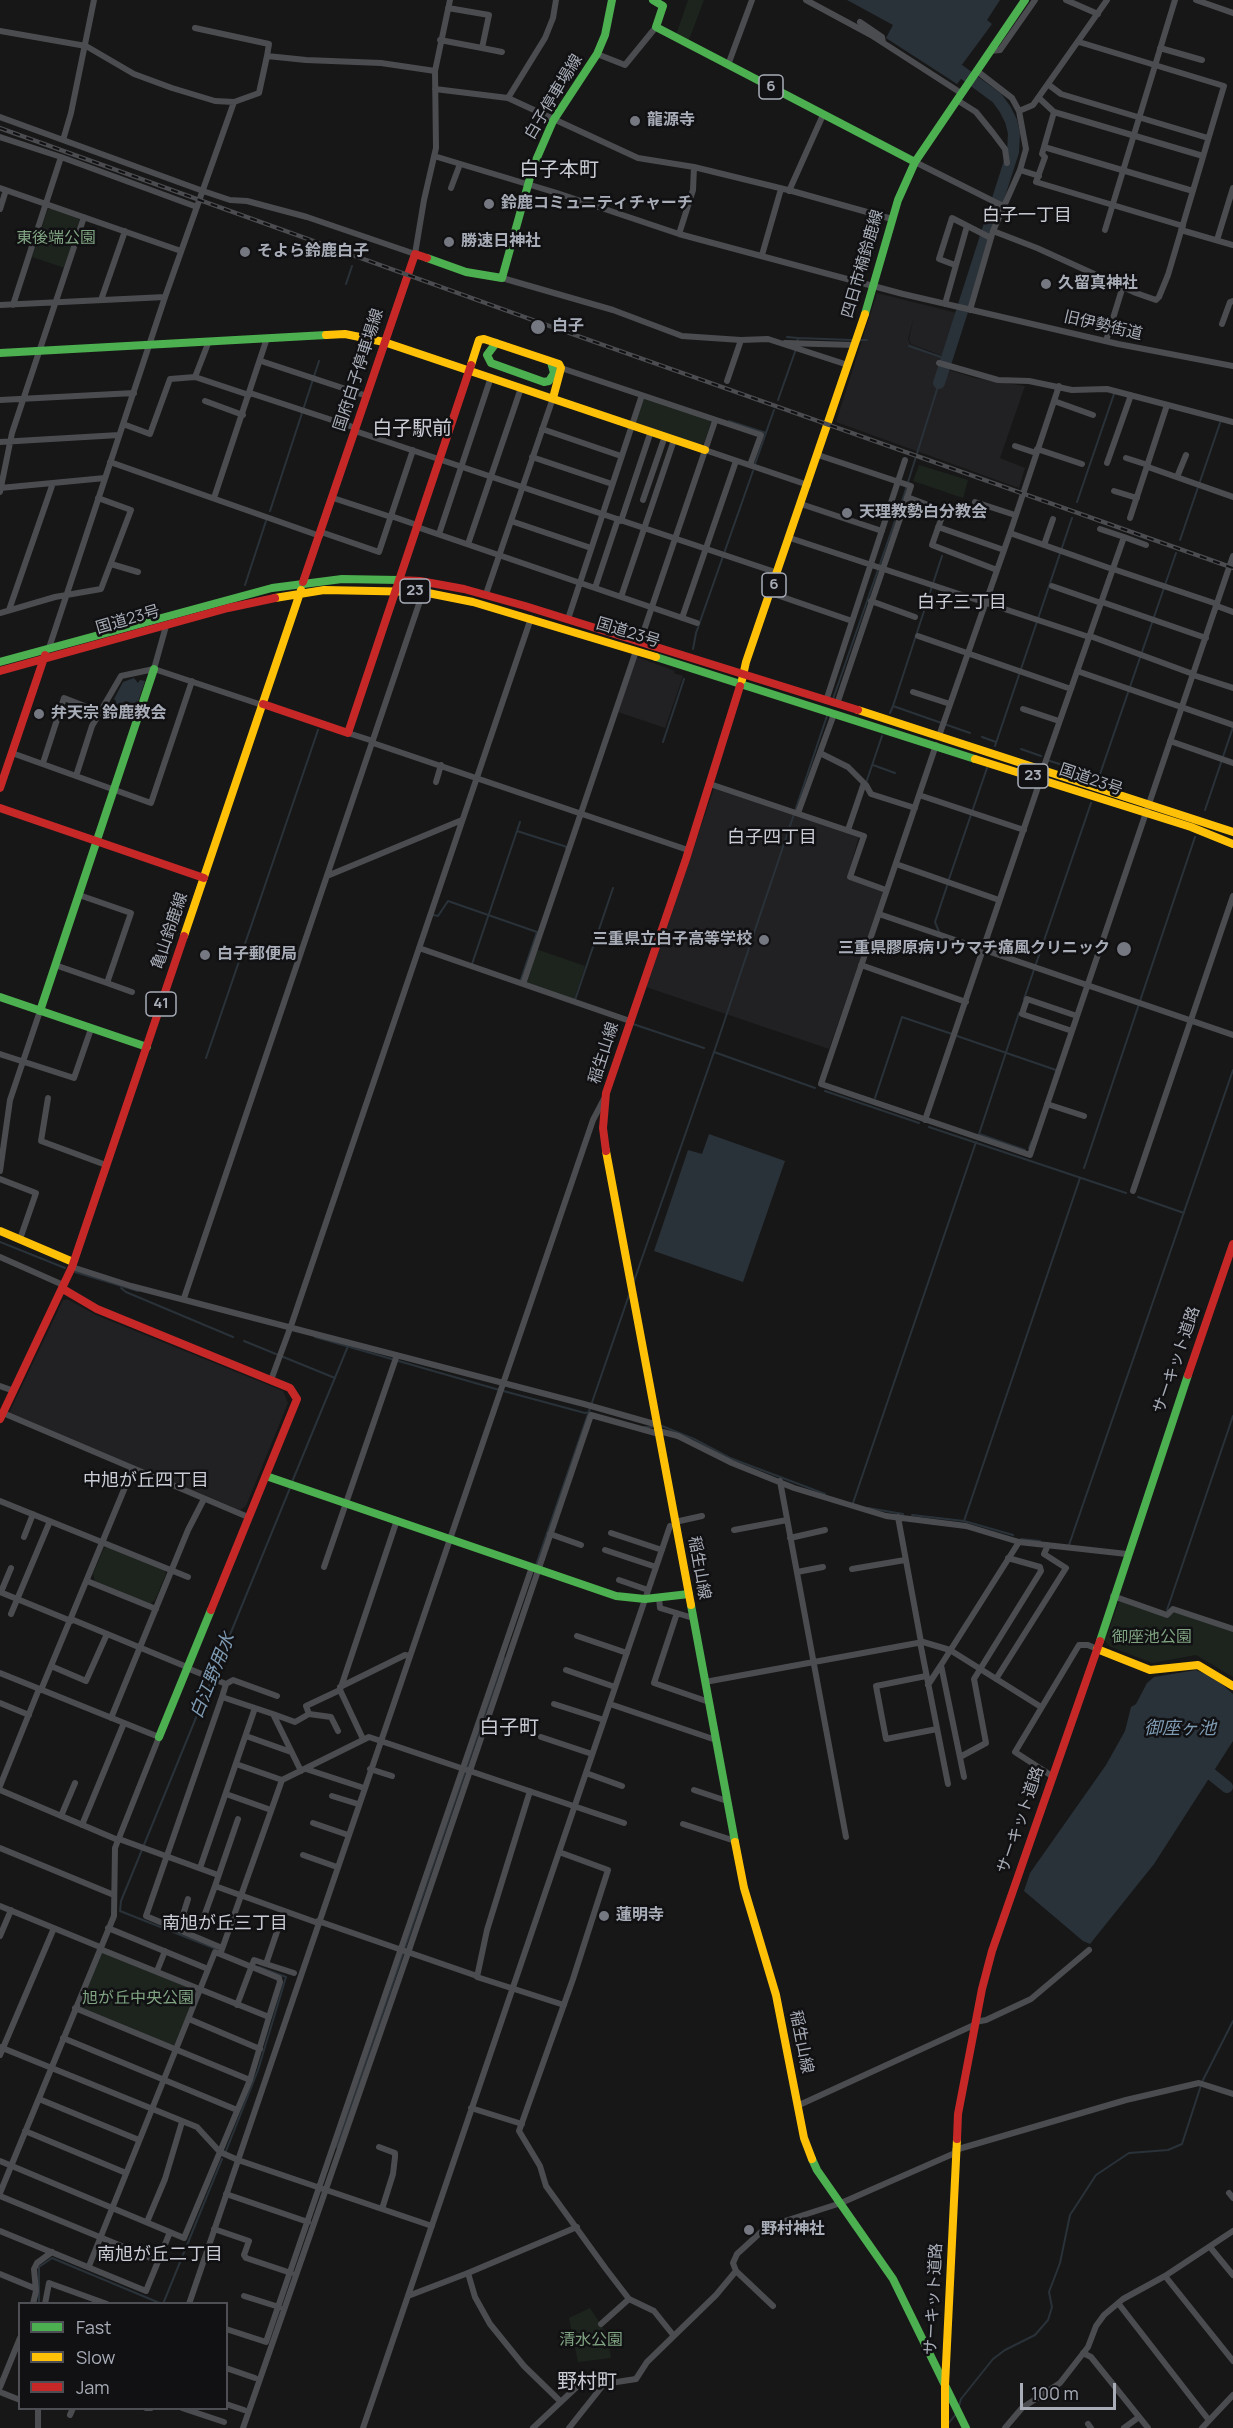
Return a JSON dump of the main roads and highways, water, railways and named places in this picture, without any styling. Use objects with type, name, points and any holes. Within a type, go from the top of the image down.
[{"type":"main road","name":"白子停車場線","points":[[415,254],[466,272],[502,278],[527,183],[553,121],[597,54],[605,35],[612,0]]},
{"type":"main road","name":"6","points":[[653,0],[663,6],[656,27],[915,162]]},
{"type":"main road","name":"四日市楠鈴鹿線","points":[[740,686],[746,662],[874,286],[901,191],[915,162],[1025,0]]},
{"type":"main road","name":"国府白子停車場線","points":[[303,582],[415,254]]},
{"type":"main road","points":[[0,353],[345,334],[384,342],[705,450]]},
{"type":"main road","points":[[263,704],[348,733],[479,340],[484,339],[559,364],[561,368],[552,398]]},
{"type":"main road","points":[[496,343],[487,355],[491,363],[544,382],[549,381],[554,373],[551,362]]},
{"type":"main road","name":"国道23号","points":[[0,662],[218,601],[303,582],[399,579],[447,585],[486,594],[744,675],[831,708]]},
{"type":"main road","name":"亀山鈴鹿線","points":[[1,1416],[73,1264],[303,582]]},
{"type":"main road","name":"国道23号","points":[[0,671],[228,608],[300,594],[324,590],[423,592],[473,602],[636,651],[740,686],[831,708],[938,740],[1042,774],[1233,844]]},
{"type":"main road","points":[[0,788],[49,648]]},
{"type":"main road","points":[[40,1011],[154,669]]},
{"type":"main road","name":"稲生山線","points":[[740,686],[710,784],[606,1094],[603,1128],[659,1430],[673,1524],[689,1594],[744,1888],[776,1995],[804,2138],[813,2161],[893,2278],[966,2428]]},
{"type":"main road","name":"国道23号","points":[[1042,774],[1150,803],[1233,832]]},
{"type":"main road","points":[[0,808],[204,878]]},
{"type":"main road","points":[[0,997],[147,1047]]},
{"type":"main road","points":[[0,1231],[73,1264]]},
{"type":"main road","name":"サーキット道路","points":[[945,2425],[955,2151],[959,2104],[974,2024],[992,1951],[1097,1649],[1127,1554],[1233,1244]]},
{"type":"main road","points":[[62,1287],[97,1309],[290,1388],[297,1399],[159,1737]]},
{"type":"main road","points":[[266,1476],[616,1596],[645,1599],[689,1594]]},
{"type":"main road","points":[[1097,1649],[1150,1670],[1198,1665],[1233,1686]]},
{"type":"water","points":[[847,0],[1000,0],[987,20],[992,24],[961,66],[967,71],[957,84],[886,38],[893,25]]},
{"type":"water","points":[[134,678],[138,683],[140,680],[145,681],[133,717],[114,712],[116,701],[114,699],[123,682]]},
{"type":"water","points":[[709,1134],[785,1161],[743,1282],[654,1251],[688,1150],[702,1154]]},
{"type":"water","name":"御座ヶ池","points":[[1196,1670],[1215,1678],[1233,1694],[1233,1741],[1154,1864],[1090,1944],[1083,1941],[1024,1891],[1030,1873],[1106,1765],[1125,1731],[1131,1707],[1136,1704],[1147,1683],[1154,1677]]},
{"type":"waterway","points":[[939,383],[1013,152],[1014,133],[1005,109],[997,98],[959,70]]},
{"type":"waterway","points":[[346,284],[352,266]]},
{"type":"waterway","points":[[787,337],[798,338]]},
{"type":"waterway","points":[[797,343],[798,338],[852,340]]},
{"type":"waterway","points":[[859,340],[867,340]]},
{"type":"waterway","points":[[909,346],[947,359]]},
{"type":"waterway","points":[[778,400],[796,349]]},
{"type":"waterway","points":[[270,511],[319,361]]},
{"type":"waterway","points":[[833,699],[904,495],[939,383]]},
{"type":"waterway","points":[[1077,502],[1114,394]]},
{"type":"waterway","points":[[755,464],[774,410]]},
{"type":"waterway","points":[[729,421],[766,433]]},
{"type":"waterway","points":[[1180,540],[1220,423]]},
{"type":"waterway","points":[[693,649],[696,633],[753,471]]},
{"type":"waterway","points":[[995,746],[1072,518]]},
{"type":"waterway","points":[[245,585],[266,521]]},
{"type":"waterway","points":[[1099,777],[1176,553]]},
{"type":"waterway","points":[[942,556],[893,706],[970,733]]},
{"type":"waterway","points":[[663,742],[684,679]]},
{"type":"waterway","points":[[890,713],[893,706]]},
{"type":"waterway","points":[[634,1281],[827,716]]},
{"type":"waterway","points":[[1205,810],[1233,727]]},
{"type":"waterway","points":[[206,1058],[318,730]]},
{"type":"waterway","points":[[866,783],[882,736]]},
{"type":"waterway","points":[[982,737],[996,742]]},
{"type":"waterway","points":[[1021,749],[1041,756]]},
{"type":"waterway","points":[[1050,761],[1069,767]]},
{"type":"waterway","points":[[873,765],[895,773]]},
{"type":"waterway","points":[[949,879],[987,768]]},
{"type":"waterway","points":[[1024,999],[1091,803]]},
{"type":"waterway","points":[[472,964],[520,822]]},
{"type":"waterway","points":[[517,831],[566,848]]},
{"type":"waterway","points":[[1084,1168],[1195,837]]},
{"type":"waterway","points":[[940,934],[935,922],[947,886]]},
{"type":"waterway","points":[[575,1000],[613,888]]},
{"type":"waterway","points":[[433,915],[438,916],[448,901],[537,932],[520,982]]},
{"type":"waterway","points":[[1019,1013],[979,1134],[1025,1150]]},
{"type":"waterway","points":[[875,1098],[902,1017],[952,1034]]},
{"type":"waterway","points":[[633,1024],[704,1048]]},
{"type":"waterway","points":[[957,1036],[1056,1070]]},
{"type":"waterway","points":[[714,1052],[815,1088]]},
{"type":"waterway","points":[[1069,1545],[1233,1070]]},
{"type":"waterway","points":[[825,1091],[919,1123]]},
{"type":"waterway","points":[[929,1127],[1126,1193]]},
{"type":"waterway","points":[[1029,1148],[1032,1141]]},
{"type":"waterway","points":[[853,1503],[976,1142]]},
{"type":"waterway","points":[[964,1521],[1080,1178]]},
{"type":"waterway","points":[[1138,1197],[1184,1213]]},
{"type":"waterway","points":[[0,1242],[65,1268]]},
{"type":"waterway","points":[[75,1272],[138,1291]]},
{"type":"waterway","points":[[121,1288],[233,1337]]},
{"type":"waterway","points":[[536,1565],[629,1295]]},
{"type":"waterway","points":[[315,1337],[496,1389],[585,1413],[590,1412]]},
{"type":"waterway","points":[[244,1341],[335,1378]]},
{"type":"waterway","name":"白江野用水","points":[[292,1482],[348,1346]]},
{"type":"waterway","points":[[1167,1610],[1233,1416]]},
{"type":"waterway","points":[[662,1426],[694,1439],[730,1458],[825,1494]]},
{"type":"waterway","points":[[644,1427],[652,1427]]},
{"type":"waterway","name":"白江野用水","points":[[216,1949],[120,1911],[121,1901],[290,1488]]},
{"type":"waterway","points":[[868,1508],[903,1514]]},
{"type":"waterway","points":[[912,1515],[964,1521],[1013,1535]]},
{"type":"waterway","points":[[1021,1539],[1040,1541]]},
{"type":"waterway","points":[[337,2147],[504,1658]]},
{"type":"waterway","points":[[1211,1774],[1227,1787]]},
{"type":"waterway","name":"白江野用水","points":[[226,2151],[258,2070],[286,1977],[259,1967]]},
{"type":"waterway","points":[[959,2406],[961,2399],[993,2359],[1005,2350],[1035,2335],[1048,2320],[1052,2307],[1049,2292],[1060,2263],[1070,2215],[1096,2175],[1129,2153],[1168,2150],[1182,2144],[1202,2082],[1233,2021]]},
{"type":"waterway","name":"白江野用水","points":[[164,2302],[222,2159]]},
{"type":"waterway","name":"白江野用水","points":[[39,2302],[39,2267],[52,2258],[157,2302]]},
{"type":"waterway","points":[[948,2424],[956,2414]]},
{"type":"railway","points":[[0,128],[541,323],[1233,568]]},
{"type":"place","name":"龍源寺","points":[[635,121]]},
{"type":"place","name":"鈴鹿コミュニティチャーチ","points":[[489,204]]},
{"type":"place","name":"勝速日神社","points":[[449,242]]},
{"type":"place","name":"そよら鈴鹿白子","points":[[245,252]]},
{"type":"place","name":"久留真神社","points":[[1046,284]]},
{"type":"place","name":"白子","points":[[538,327]]},
{"type":"place","name":"天理教勢白分教会","points":[[847,513]]},
{"type":"place","name":"弁天宗 鈴鹿教会","points":[[39,714]]},
{"type":"place","name":"三重県立白子高等学校","points":[[764,940]]},
{"type":"place","name":"三重県膠原病リウマチ痛風クリニック","points":[[1124,949]]},
{"type":"place","name":"白子郵便局","points":[[205,955]]},
{"type":"place","name":"蓮明寺","points":[[604,1916]]},
{"type":"place","name":"野村神社","points":[[749,2230]]},
{"type":"district","name":"白子本町","points":[[559,170]]},
{"type":"district","name":"白子一丁目","points":[[1027,216]]},
{"type":"district","name":"白子駅前","points":[[412,429]]},
{"type":"district","name":"白子三丁目","points":[[962,603]]},
{"type":"district","name":"白子四丁目","points":[[772,838]]},
{"type":"district","name":"中旭が丘四丁目","points":[[146,1481]]},
{"type":"district","name":"白子町","points":[[509,1728]]},
{"type":"district","name":"南旭が丘三丁目","points":[[225,1924]]},
{"type":"district","name":"南旭が丘二丁目","points":[[160,2255]]},
{"type":"district","name":"野村町","points":[[587,2382]]},
{"type":"park label","name":"東後端公園","points":[[56,239]]},
{"type":"park label","name":"御座池公園","points":[[1152,1638]]},
{"type":"park label","name":"旭が丘中央公園","points":[[138,1999]]},
{"type":"park label","name":"清水公園","points":[[591,2341]]}]
